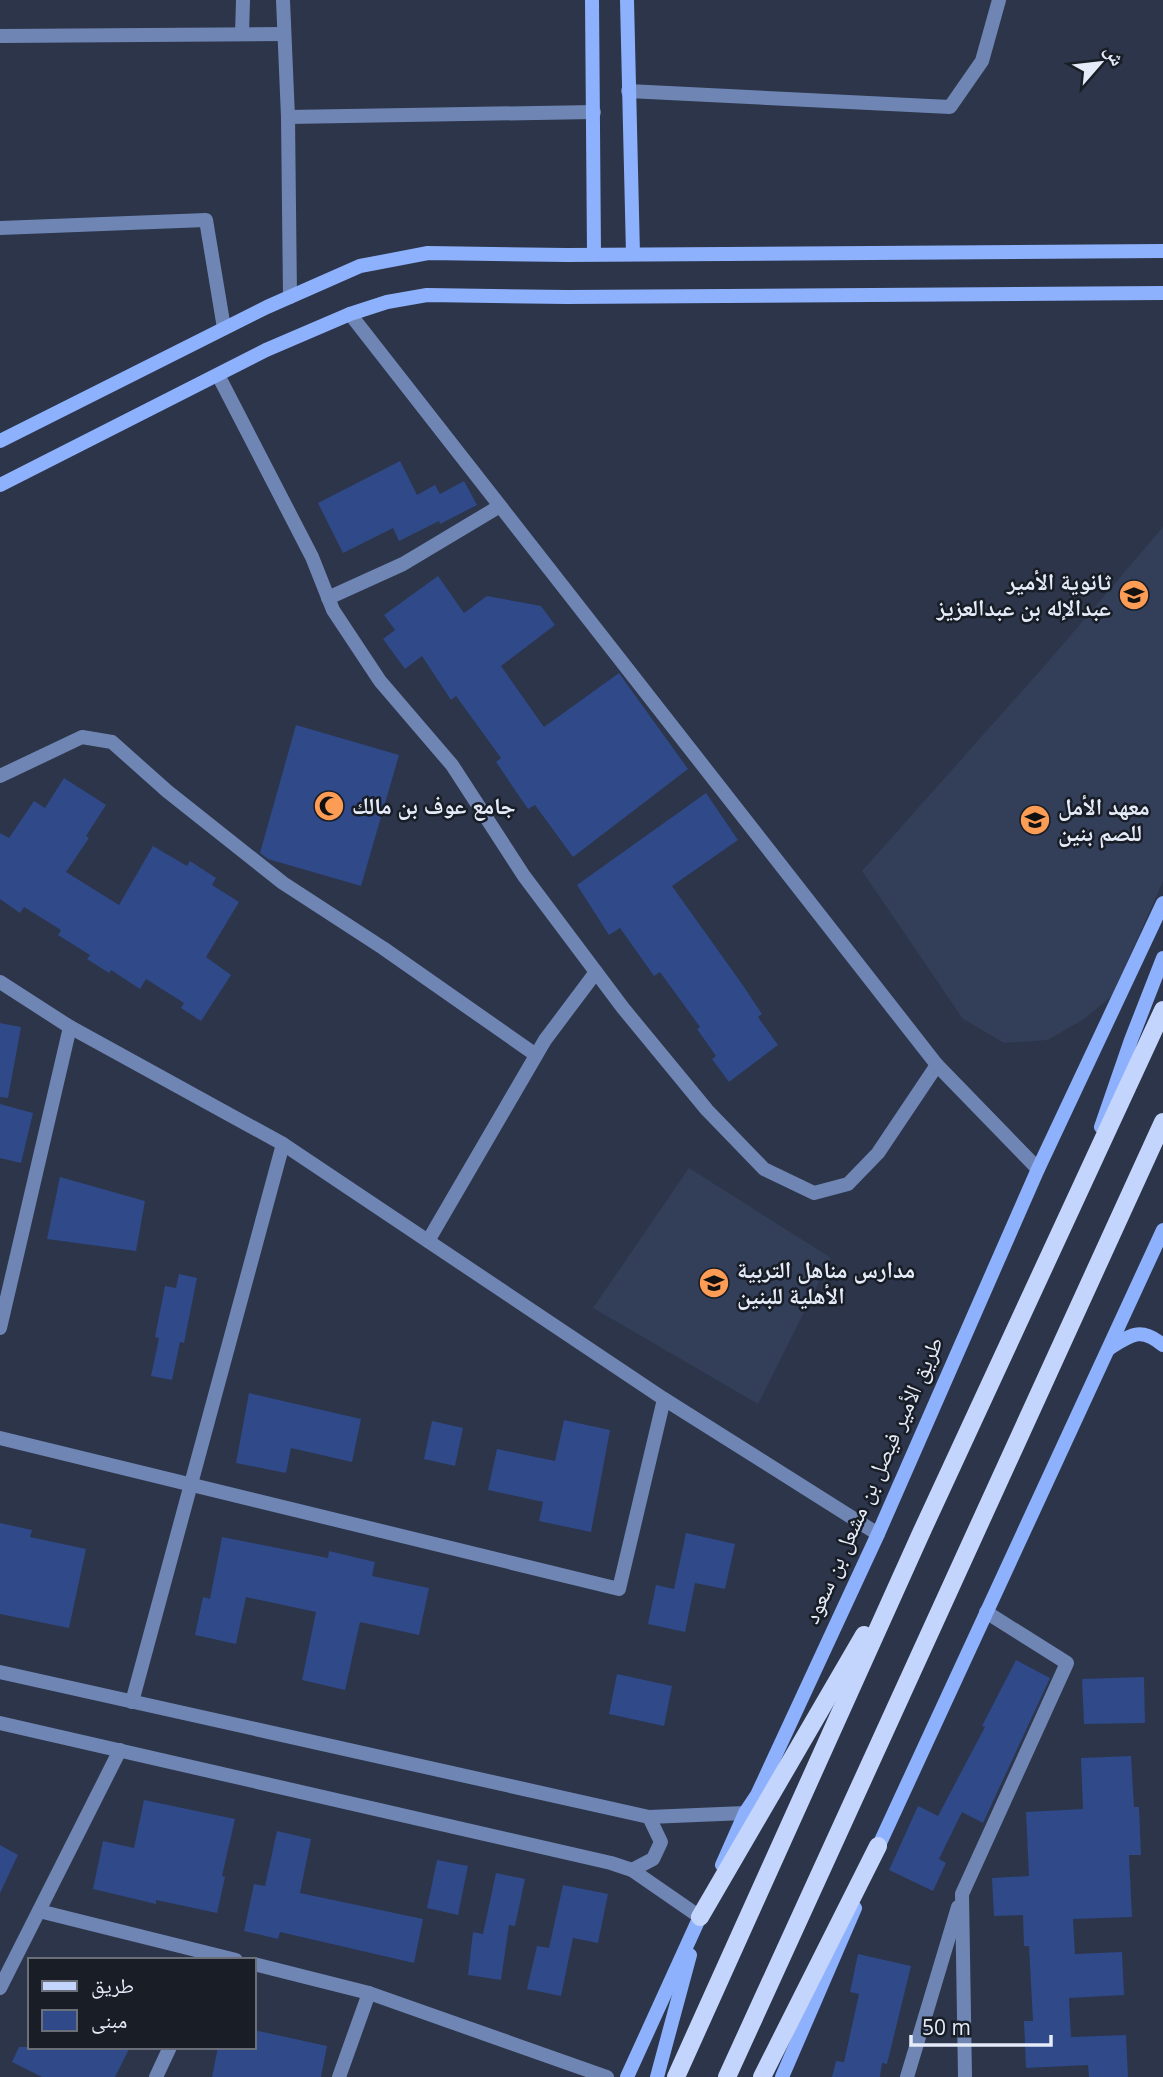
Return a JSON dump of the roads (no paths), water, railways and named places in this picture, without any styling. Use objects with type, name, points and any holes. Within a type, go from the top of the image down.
[{"type":"main road","points":[[676,2077],[922,1531],[1163,1010]]},
{"type":"main road","points":[[727,2077],[1163,1122]]},
{"type":"main road","points":[[1126,1204],[1163,1142]]},
{"type":"main road","points":[[700,1917],[922,1531]]},
{"type":"main road","points":[[762,2077],[878,1846]]},
{"type":"street","points":[[242,34],[243,0]]},
{"type":"street","points":[[283,0],[288,117],[290,297]]},
{"type":"street","points":[[592,0],[594,254]]},
{"type":"street","points":[[627,0],[633,254]]},
{"type":"street","points":[[628,91],[950,107],[982,61],[999,0]]},
{"type":"street","points":[[0,36],[284,34]]},
{"type":"street","points":[[288,117],[594,112]]},
{"type":"street","points":[[0,229],[206,220],[225,328]]},
{"type":"street","points":[[0,441],[225,328],[360,266],[428,253],[1163,251]]},
{"type":"street","points":[[0,485],[266,350],[350,314],[387,302],[427,295],[567,298],[1163,293]]},
{"type":"street","points":[[350,314],[937,1065],[1038,1169]]},
{"type":"street","points":[[218,375],[312,557],[333,610],[380,681],[452,765],[524,876],[596,972],[707,1110],[764,1170],[814,1193],[848,1184],[878,1153],[937,1065]]},
{"type":"street","points":[[328,598],[403,564],[500,506]]},
{"type":"street","points":[[0,776],[82,737],[112,742],[167,791],[282,883],[383,947],[536,1055]]},
{"type":"street","name":"طريق الأمير فيصل بن مشعل بن سعود","points":[[627,2077],[745,1813],[757,1795],[878,1534],[1038,1169],[1163,903]]},
{"type":"street","points":[[1079,1192],[1131,1040],[1163,958]]},
{"type":"street","points":[[428,1241],[545,1040],[596,972]]},
{"type":"street","points":[[0,982],[71,1027],[283,1144],[664,1399],[878,1534]]},
{"type":"street","points":[[0,1328],[71,1027]]},
{"type":"street","points":[[132,1702],[283,1144]]},
{"type":"street","points":[[782,2077],[853,1913],[878,1846],[1161,1238]]},
{"type":"street","points":[[1109,1349],[1132,1334],[1150,1335],[1163,1345]]},
{"type":"street","points":[[0,1438],[619,1589],[664,1399]]},
{"type":"street","points":[[907,2077],[962,1894],[1067,1663],[986,1612]]},
{"type":"street","points":[[0,1672],[649,1816],[745,1813]]},
{"type":"street","points":[[0,1723],[632,1870],[700,1917],[657,2077]]},
{"type":"street","points":[[0,1988],[120,1749]]},
{"type":"street","points":[[632,1870],[653,1859],[660,1842],[649,1816]]},
{"type":"street","points":[[962,1894],[965,2077]]},
{"type":"street","points":[[39,1911],[214,1957]]},
{"type":"street","points":[[256,1965],[369,1993],[607,2077]]},
{"type":"street","points":[[339,2077],[369,1993]]},
{"type":"street","points":[[156,2077],[169,2049]]},
{"type":"place","name":"ثانوية الأمير عبدالإله بن عبدالعزيز","points":[[1134,595]]},
{"type":"place","name":"جامع عوف بن مالك","points":[[329,806]]},
{"type":"place","name":"معهد الأمل للصم بنين","points":[[1035,820]]},
{"type":"place","name":"مدارس مناهل التربية الأهلية للبنين","points":[[714,1283]]}]
